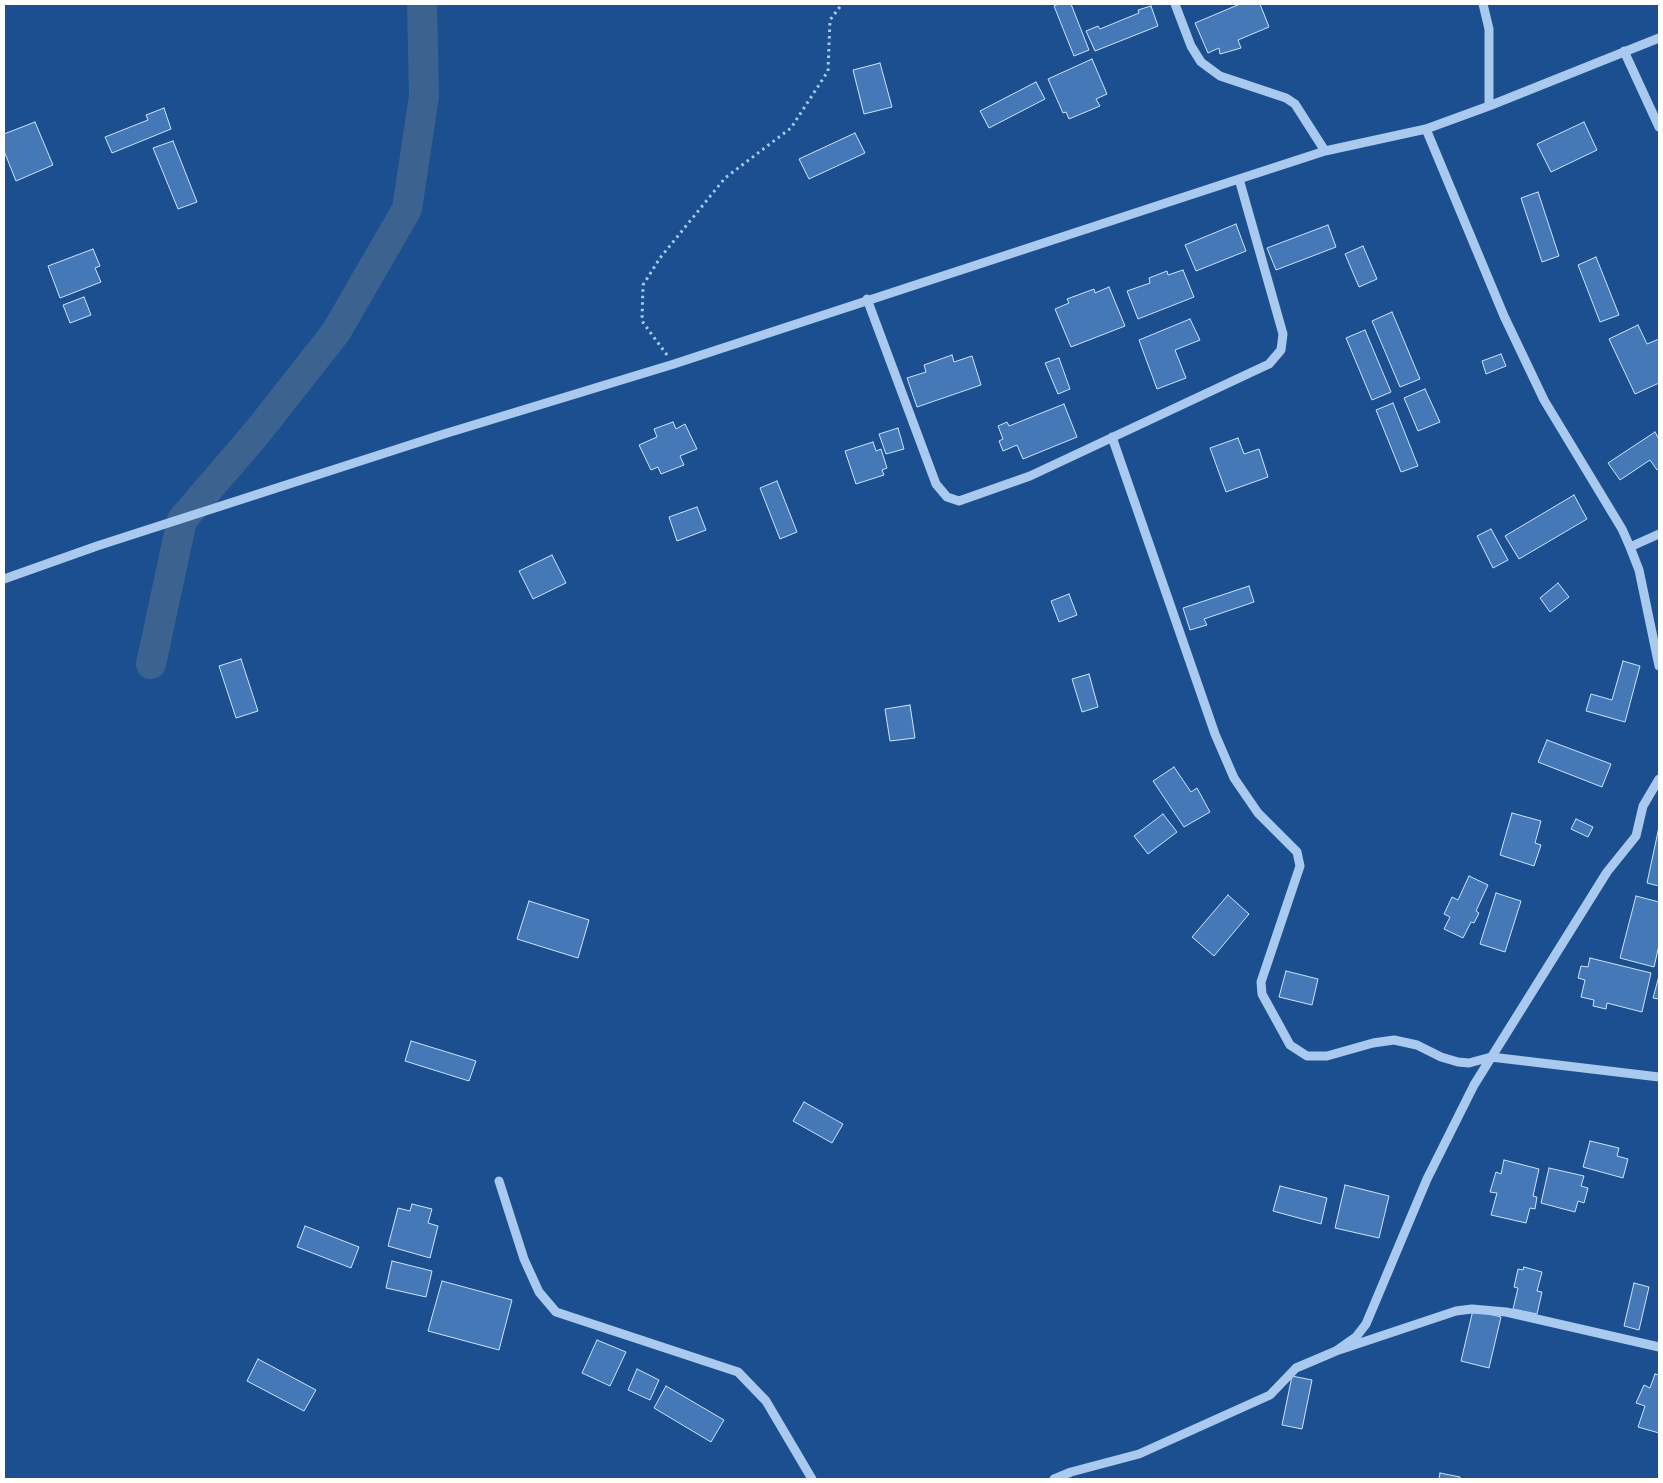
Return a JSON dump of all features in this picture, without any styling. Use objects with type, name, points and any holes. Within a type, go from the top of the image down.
[{"type":"street","points":[[1176,4],[1190,46],[1201,62],[1220,76],[1286,98],[1295,104],[1325,151]]},
{"type":"street","points":[[1482,4],[1489,29],[1489,106]]},
{"type":"street","points":[[4,579],[97,546],[444,434],[674,364],[1239,178],[1325,151],[1426,129],[1489,106],[1624,50],[1659,38]]},
{"type":"street","points":[[1624,50],[1659,127]]},
{"type":"street","points":[[1426,129],[1504,316],[1544,400],[1622,529],[1630,547],[1639,570],[1659,666]]},
{"type":"street","points":[[867,299],[936,484],[947,496],[959,501],[1030,476],[1269,364],[1281,350],[1283,334],[1239,178]]},
{"type":"street","points":[[1112,437],[1215,734],[1234,778],[1258,813],[1297,852],[1300,866],[1261,982],[1262,994],[1290,1045],[1307,1056],[1327,1056],[1373,1043],[1394,1040],[1417,1045],[1441,1057],[1458,1062],[1469,1063],[1491,1058],[1659,1077]]},
{"type":"street","points":[[1630,547],[1659,534]]},
{"type":"street","points":[[1336,1351],[1356,1337],[1366,1324],[1427,1179],[1474,1085],[1607,872],[1636,836],[1643,806],[1659,779]]},
{"type":"street","points":[[499,1181],[524,1259],[539,1292],[556,1312],[738,1372],[766,1401],[812,1479]]},
{"type":"street","points":[[1054,1479],[1071,1472],[1139,1454],[1204,1427],[1270,1395],[1296,1368],[1336,1351],[1437,1315],[1472,1309],[1506,1312],[1659,1347]]},
{"type":"path","points":[[674,364],[642,321],[643,286],[660,258],[725,178],[791,128],[828,70],[830,20],[842,4]]},
{"type":"building","points":[[1071,4],[1089,50],[1074,56],[1054,6]]},
{"type":"building","points":[[1240,4],[1260,4],[1269,27],[1238,40],[1241,48],[1220,54],[1219,48],[1208,53],[1195,23]]},
{"type":"building","points":[[1151,6],[1158,26],[1095,51],[1086,31],[1098,26],[1100,29],[1139,13],[1138,10]]},
{"type":"building","points":[[1092,59],[1107,94],[1096,99],[1100,106],[1069,119],[1066,112],[1063,113],[1048,79]]},
{"type":"building","points":[[880,63],[892,107],[864,114],[853,70]]},
{"type":"building","points":[[1036,82],[1045,99],[989,128],[980,111]]},
{"type":"building","points":[[164,108],[171,129],[112,153],[105,137],[148,120],[146,115]]},
{"type":"building","points":[[35,122],[53,165],[16,181],[4,151],[4,134]]},
{"type":"building","points":[[1584,122],[1597,150],[1551,172],[1537,144]]},
{"type":"building","points":[[855,133],[865,153],[809,179],[799,159]]},
{"type":"building","points":[[173,141],[197,202],[178,209],[153,148]]},
{"type":"building","points":[[1538,192],[1559,256],[1542,262],[1521,198]]},
{"type":"building","points":[[1236,224],[1246,251],[1196,271],[1185,245]]},
{"type":"building","points":[[1328,225],[1336,247],[1276,270],[1267,248]]},
{"type":"building","points":[[1363,246],[1377,279],[1359,287],[1345,254]]},
{"type":"building","points":[[93,249],[100,266],[95,268],[101,282],[60,298],[48,266]]},
{"type":"building","points":[[1596,257],[1619,315],[1600,322],[1578,265]]},
{"type":"building","points":[[1183,270],[1194,297],[1138,319],[1127,291],[1150,283],[1149,278],[1167,271],[1168,275]]},
{"type":"building","points":[[1109,287],[1125,326],[1071,347],[1055,309],[1069,303],[1067,299],[1094,289],[1095,293]]},
{"type":"building","points":[[84,297],[91,315],[70,323],[63,305]]},
{"type":"building","points":[[1392,312],[1420,379],[1400,387],[1372,321]]},
{"type":"building","points":[[1190,319],[1200,340],[1175,350],[1186,378],[1157,389],[1139,340]]},
{"type":"building","points":[[1638,325],[1647,344],[1659,339],[1659,383],[1635,394],[1609,339]]},
{"type":"building","points":[[1365,330],[1391,392],[1372,400],[1346,338]]},
{"type":"building","points":[[1501,354],[1506,366],[1486,374],[1482,361]]},
{"type":"building","points":[[952,355],[954,362],[972,356],[981,385],[917,407],[907,378],[926,372],[924,365]]},
{"type":"building","points":[[1059,358],[1070,389],[1058,394],[1045,363]]},
{"type":"building","points":[[1425,389],[1440,422],[1418,431],[1404,398]]},
{"type":"building","points":[[1393,403],[1418,466],[1401,472],[1376,410]]},
{"type":"building","points":[[1064,404],[1077,437],[1023,459],[1017,445],[1003,451],[999,441],[1003,439],[998,426],[1007,422],[1009,426]]},
{"type":"building","points":[[673,422],[676,429],[685,424],[697,449],[680,456],[684,465],[661,474],[658,467],[651,470],[639,445],[657,437],[654,429]]},
{"type":"building","points":[[898,428],[904,449],[886,454],[879,434]]},
{"type":"building","points":[[1655,432],[1659,439],[1659,468],[1657,470],[1650,460],[1620,480],[1608,463]]},
{"type":"building","points":[[1238,438],[1244,454],[1259,449],[1268,477],[1226,492],[1210,448]]},
{"type":"building","points":[[873,442],[876,451],[881,449],[887,468],[882,470],[884,475],[856,484],[845,451]]},
{"type":"building","points":[[777,481],[797,532],[780,539],[760,488]]},
{"type":"building","points":[[1574,495],[1587,519],[1519,559],[1505,536]]},
{"type":"building","points":[[697,507],[706,530],[677,541],[669,517]]},
{"type":"building","points":[[1491,529],[1508,560],[1493,568],[1477,536]]},
{"type":"building","points":[[552,555],[566,583],[533,599],[519,571]]},
{"type":"building","points":[[1558,583],[1569,597],[1550,612],[1540,598]]},
{"type":"building","points":[[1249,586],[1254,602],[1204,619],[1207,625],[1190,630],[1183,608]]},
{"type":"building","points":[[1069,594],[1077,615],[1059,622],[1051,601]]},
{"type":"building","points":[[241,659],[258,711],[236,718],[219,666]]},
{"type":"building","points":[[1623,661],[1640,666],[1625,722],[1586,711],[1591,694],[1612,700]]},
{"type":"building","points":[[1089,674],[1098,707],[1082,712],[1072,679]]},
{"type":"building","points":[[910,705],[915,738],[890,741],[885,709]]},
{"type":"building","points":[[1547,740],[1611,764],[1602,787],[1538,762]]},
{"type":"building","points":[[1174,767],[1191,792],[1197,788],[1210,812],[1184,827],[1153,781]]},
{"type":"building","points":[[1512,813],[1541,821],[1535,843],[1541,845],[1534,866],[1500,855]]},
{"type":"building","points":[[1163,814],[1177,832],[1148,854],[1134,836]]},
{"type":"building","points":[[1576,819],[1593,827],[1588,837],[1571,829]]},
{"type":"building","points":[[1659,827],[1659,886],[1647,883]]},
{"type":"building","points":[[1469,876],[1488,885],[1476,911],[1479,913],[1474,923],[1471,922],[1463,938],[1444,929],[1450,917],[1444,914],[1452,897],[1458,900]]},
{"type":"building","points":[[1496,893],[1521,901],[1505,952],[1480,944]]},
{"type":"building","points":[[1228,895],[1249,914],[1214,956],[1192,937]]},
{"type":"building","points":[[1636,896],[1659,902],[1659,945],[1654,967],[1620,958]]},
{"type":"building","points":[[529,901],[589,920],[578,958],[517,939]]},
{"type":"building","points":[[1590,958],[1651,973],[1642,1012],[1607,1003],[1606,1009],[1593,1006],[1594,1000],[1581,997],[1585,980],[1578,978],[1581,966],[1588,967]]},
{"type":"building","points":[[1286,971],[1318,979],[1312,1005],[1279,997]]},
{"type":"building","points":[[1659,976],[1659,999],[1653,998]]},
{"type":"building","points":[[411,1041],[476,1061],[469,1081],[405,1061]]},
{"type":"building","points":[[804,1102],[843,1124],[832,1143],[793,1121]]},
{"type":"building","points":[[1590,1141],[1619,1148],[1617,1156],[1628,1159],[1623,1178],[1583,1167]]},
{"type":"building","points":[[1504,1160],[1539,1169],[1533,1196],[1537,1197],[1535,1209],[1530,1208],[1526,1223],[1491,1215],[1497,1193],[1490,1192],[1496,1172],[1501,1174]]},
{"type":"building","points":[[1549,1168],[1584,1176],[1581,1186],[1588,1188],[1584,1203],[1578,1201],[1575,1212],[1541,1203]]},
{"type":"building","points":[[1345,1185],[1389,1196],[1379,1238],[1335,1228]]},
{"type":"building","points":[[1280,1186],[1327,1198],[1321,1224],[1273,1211]]},
{"type":"building","points":[[412,1204],[432,1209],[428,1223],[438,1226],[430,1258],[388,1246],[398,1208],[410,1211]]},
{"type":"building","points":[[305,1226],[359,1247],[351,1268],[297,1247]]},
{"type":"building","points":[[392,1261],[432,1271],[426,1297],[386,1288]]},
{"type":"building","points":[[1524,1267],[1542,1272],[1537,1291],[1542,1292],[1537,1314],[1513,1309],[1518,1288],[1514,1287],[1518,1269],[1523,1270]]},
{"type":"building","points":[[442,1281],[512,1300],[499,1350],[428,1331]]},
{"type":"building","points":[[1634,1283],[1649,1287],[1639,1330],[1624,1326]]},
{"type":"building","points":[[1473,1310],[1501,1317],[1489,1368],[1461,1361]]},
{"type":"building","points":[[597,1340],[626,1352],[610,1386],[582,1373]]},
{"type":"building","points":[[258,1359],[316,1390],[304,1411],[247,1381]]},
{"type":"building","points":[[637,1369],[659,1380],[650,1400],[628,1390]]},
{"type":"building","points":[[1655,1374],[1659,1375],[1659,1433],[1638,1427],[1645,1406],[1636,1403],[1644,1385],[1650,1388]]},
{"type":"building","points":[[1292,1376],[1312,1380],[1302,1429],[1282,1425]]},
{"type":"building","points":[[666,1386],[724,1420],[711,1442],[654,1408]]},
{"type":"building","points":[[1440,1473],[1460,1477],[1460,1479],[1439,1479]]},
{"type":"waterway","points":[[151,664],[182,520],[259,430],[336,332],[407,209],[424,96],[422,4]]}]
